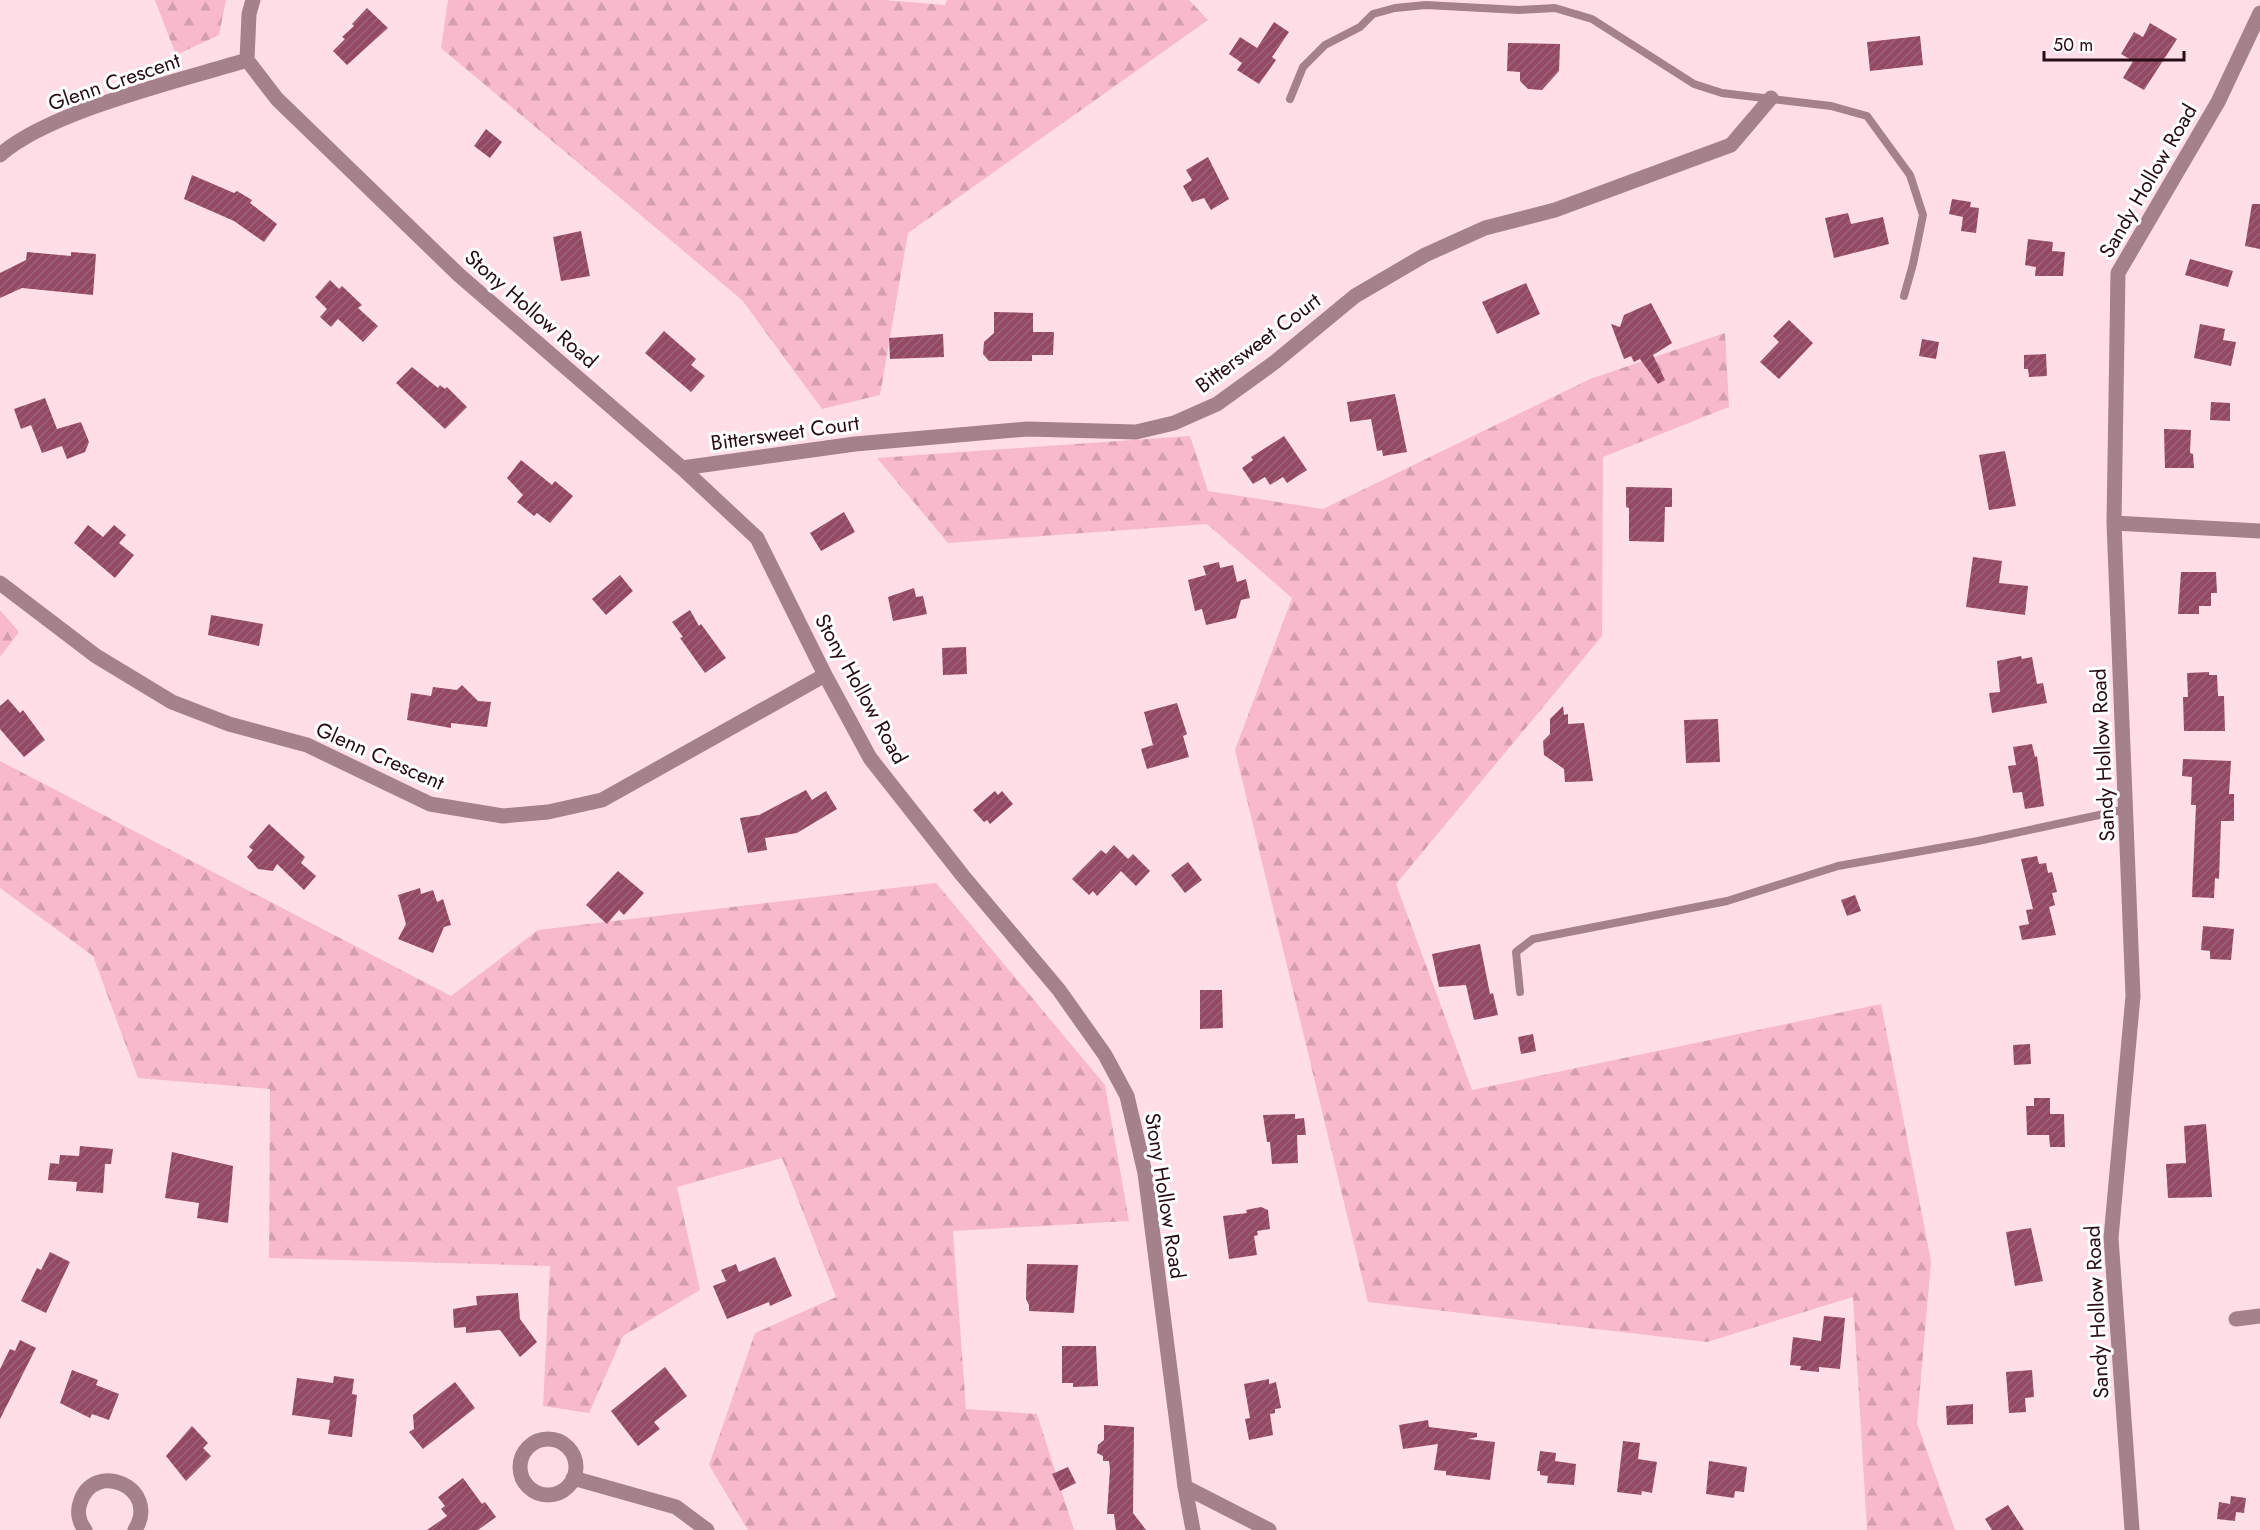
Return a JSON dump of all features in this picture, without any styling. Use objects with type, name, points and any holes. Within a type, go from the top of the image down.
[{"type":"street","points":[[247,60],[249,14],[253,0]]},
{"type":"street","name":"Sandy Hollow Road","points":[[2132,1530],[2111,1239],[2133,996],[2114,523],[2118,273],[2218,102],[2260,13]]},
{"type":"street","name":"Glenn Crescent","points":[[0,155],[11,145],[57,122],[112,102],[247,60]]},
{"type":"street","name":"Stony Hollow Road","points":[[247,60],[277,99],[459,275],[682,468],[757,538],[825,675],[870,758],[963,876],[1059,990],[1105,1055],[1127,1096],[1145,1173],[1185,1487],[1193,1530]]},
{"type":"street","name":"Bittersweet Court","points":[[682,468],[878,442],[1027,429],[1136,432],[1174,423],[1217,404],[1275,362],[1355,296],[1425,255],[1485,228],[1555,210],[1731,145],[1771,98]]},
{"type":"street","points":[[2114,523],[2260,531]]},
{"type":"street","name":"Glenn Crescent","points":[[0,583],[96,656],[172,702],[229,724],[307,745],[430,804],[503,816],[548,812],[602,800],[825,675]]},
{"type":"street","points":[[2236,1319],[2260,1316]]},
{"type":"street","points":[[573,1478],[676,1507],[707,1530]]},
{"type":"street","points":[[85,1530],[78,1516],[82,1496],[89,1488],[109,1480],[119,1482],[136,1495],[141,1514],[135,1530]]},
{"type":"street","points":[[1185,1487],[1269,1530]]},
{"type":"lane","points":[[1290,99],[1303,68],[1325,45],[1360,27],[1373,14],[1426,4],[1519,10],[1555,8],[1592,19],[1694,84],[1722,93],[1831,106],[1867,116],[1910,175],[1923,215],[1904,296]]},
{"type":"lane","points":[[1520,992],[1516,952],[1533,939],[1727,901],[1838,866],[1978,841],[2127,810]]},
{"type":"green space","points":[[155,0],[226,0],[219,35],[176,55]]},
{"type":"green space","points":[[448,0],[884,0],[945,5],[947,0],[1189,0],[1208,20],[908,233],[880,395],[822,409],[742,300],[441,48]]},
{"type":"green space","points":[[1725,333],[1729,407],[1603,457],[1602,636],[1396,884],[1472,1090],[1881,1004],[1931,1261],[1917,1423],[1955,1530],[1867,1530],[1853,1297],[1707,1342],[1368,1302],[1235,750],[1292,598],[1207,524],[948,543],[877,458],[1190,436],[1208,491],[1323,509],[1590,379]]},
{"type":"green space","points":[[0,610],[19,632],[0,657]]},
{"type":"green space","points":[[0,761],[451,996],[538,930],[936,883],[1105,1085],[1129,1221],[953,1231],[966,1409],[1037,1414],[1074,1530],[748,1530],[709,1465],[755,1333],[836,1297],[782,1158],[677,1187],[700,1290],[623,1336],[589,1413],[543,1406],[550,1266],[269,1258],[270,1089],[138,1078],[93,956],[0,888]]},
{"type":"building","points":[[367,8],[388,28],[347,65],[333,51],[345,39],[342,37],[354,26],[352,24]]},
{"type":"building","points":[[1274,22],[1289,32],[1272,57],[1276,60],[1259,84],[1237,70],[1242,63],[1229,54],[1240,37],[1257,48]]},
{"type":"building","points":[[2150,23],[2177,39],[2144,90],[2123,78],[2133,61],[2121,54],[2134,32],[2143,37]]},
{"type":"building","points":[[1920,36],[1923,65],[1870,71],[1867,42]]},
{"type":"building","points":[[1508,43],[1560,44],[1559,71],[1542,90],[1528,89],[1520,81],[1520,72],[1507,71]]},
{"type":"building","points":[[486,129],[502,142],[490,158],[474,146]]},
{"type":"building","points":[[1208,157],[1229,199],[1211,210],[1204,198],[1192,202],[1183,186],[1192,180],[1186,170]]},
{"type":"building","points":[[192,175],[234,193],[237,191],[252,200],[250,203],[277,224],[264,242],[234,221],[184,199]]},
{"type":"building","points":[[1952,199],[1971,202],[1970,207],[1979,208],[1976,233],[1961,231],[1963,217],[1949,214]]},
{"type":"building","points":[[2252,204],[2260,204],[2260,249],[2245,246]]},
{"type":"building","points":[[1848,213],[1851,224],[1883,217],[1889,244],[1834,258],[1825,218]]},
{"type":"building","points":[[581,231],[590,276],[561,281],[553,237]]},
{"type":"building","points":[[2028,239],[2053,242],[2052,251],[2065,252],[2063,276],[2035,276],[2036,267],[2025,265]]},
{"type":"building","points":[[27,252],[71,256],[71,252],[96,254],[93,295],[22,288],[0,298],[0,273],[26,260]]},
{"type":"building","points":[[2190,259],[2233,271],[2228,287],[2185,275]]},
{"type":"building","points":[[330,280],[339,289],[342,286],[362,305],[358,308],[378,326],[363,342],[338,319],[331,327],[320,317],[327,309],[315,297]]},
{"type":"building","points":[[1526,283],[1540,314],[1497,334],[1482,302]]},
{"type":"building","points":[[1651,303],[1672,343],[1653,355],[1665,380],[1658,384],[1640,359],[1634,362],[1631,356],[1624,359],[1611,324],[1620,327],[1624,315]]},
{"type":"building","points":[[994,312],[1033,313],[1033,332],[1054,332],[1053,355],[1032,355],[1032,361],[989,361],[983,354],[984,342],[994,333]]},
{"type":"building","points":[[1789,320],[1813,343],[1779,379],[1760,362],[1779,342],[1773,336]]},
{"type":"building","points":[[2200,324],[2225,329],[2223,340],[2236,342],[2231,366],[2194,358]]},
{"type":"building","points":[[664,331],[696,359],[691,365],[705,376],[691,392],[645,353]]},
{"type":"building","points":[[943,334],[944,357],[890,359],[889,338]]},
{"type":"building","points":[[1922,339],[1939,342],[1936,359],[1919,356]]},
{"type":"building","points":[[2046,354],[2047,376],[2029,377],[2028,369],[2024,369],[2024,355]]},
{"type":"building","points":[[412,367],[438,388],[440,385],[445,389],[447,387],[467,407],[445,429],[396,383]]},
{"type":"building","points":[[1395,394],[1407,452],[1383,456],[1382,450],[1377,451],[1371,419],[1350,422],[1347,402]]},
{"type":"building","points":[[45,398],[57,429],[81,422],[89,442],[85,452],[67,459],[62,446],[42,453],[31,425],[21,429],[14,409]]},
{"type":"building","points":[[2211,402],[2230,403],[2230,421],[2210,420]]},
{"type":"building","points":[[2164,429],[2191,430],[2190,453],[2193,454],[2194,468],[2165,468]]},
{"type":"building","points":[[1284,436],[1307,470],[1287,483],[1283,477],[1270,485],[1265,477],[1253,484],[1242,468],[1253,460],[1251,457]]},
{"type":"building","points":[[2005,451],[2016,506],[1989,510],[1979,455]]},
{"type":"building","points":[[521,460],[552,485],[555,481],[573,496],[550,523],[537,513],[534,516],[517,502],[523,495],[507,478]]},
{"type":"building","points":[[1626,487],[1672,488],[1672,507],[1665,507],[1664,542],[1629,541],[1629,508],[1626,507]]},
{"type":"building","points":[[844,512],[855,532],[821,551],[810,533]]},
{"type":"building","points":[[88,525],[103,537],[114,525],[126,535],[119,543],[134,555],[115,578],[74,543]]},
{"type":"building","points":[[1973,557],[2002,561],[1999,583],[2028,586],[2025,615],[1966,607]]},
{"type":"building","points":[[1219,562],[1220,568],[1233,565],[1237,582],[1246,579],[1250,598],[1241,600],[1236,618],[1206,625],[1202,609],[1195,611],[1188,580],[1206,575],[1203,566]]},
{"type":"building","points":[[2181,572],[2216,572],[2217,593],[2211,593],[2211,606],[2199,606],[2199,614],[2178,614]]},
{"type":"building","points":[[620,575],[633,591],[606,615],[592,599]]},
{"type":"building","points":[[914,588],[916,597],[923,596],[927,614],[893,621],[888,597]]},
{"type":"building","points":[[690,610],[699,626],[701,624],[726,658],[705,673],[680,638],[683,637],[672,622]]},
{"type":"building","points":[[211,615],[263,624],[259,646],[208,635]]},
{"type":"building","points":[[966,647],[967,674],[943,675],[942,648]]},
{"type":"building","points":[[2021,656],[2022,659],[2032,657],[2037,684],[2043,683],[2047,703],[1992,713],[1989,693],[2000,692],[1997,661]]},
{"type":"building","points":[[2209,672],[2209,675],[2217,675],[2218,696],[2224,696],[2225,731],[2184,731],[2183,697],[2188,697],[2187,673]]},
{"type":"building","points":[[462,685],[478,701],[491,702],[487,727],[451,723],[451,728],[407,720],[411,693],[431,696],[433,687],[457,690]]},
{"type":"building","points":[[8,699],[20,713],[23,710],[45,740],[24,757],[0,729],[0,706]]},
{"type":"building","points":[[1177,703],[1187,734],[1183,736],[1189,757],[1147,769],[1141,749],[1153,745],[1144,712]]},
{"type":"building","points":[[1563,706],[1564,715],[1568,714],[1568,724],[1584,723],[1593,781],[1565,782],[1564,769],[1544,755],[1543,741],[1550,734],[1550,719]]},
{"type":"building","points":[[1718,719],[1720,762],[1686,763],[1684,720]]},
{"type":"building","points":[[2032,744],[2035,757],[2037,756],[2044,806],[2025,809],[2022,792],[2013,793],[2008,766],[2016,765],[2013,747]]},
{"type":"building","points":[[2183,759],[2231,761],[2229,794],[2234,794],[2234,821],[2221,821],[2219,879],[2215,878],[2214,898],[2192,897],[2196,805],[2191,805],[2192,777],[2182,776]]},
{"type":"building","points":[[806,790],[812,800],[826,791],[837,809],[797,833],[765,838],[767,850],[748,853],[740,818],[759,815]]},
{"type":"building","points":[[995,791],[998,795],[1002,791],[1013,804],[990,824],[987,820],[984,822],[973,810]]},
{"type":"building","points":[[269,824],[305,857],[301,863],[316,876],[304,890],[277,864],[273,871],[258,869],[247,857],[253,850],[249,847]]},
{"type":"building","points":[[1114,845],[1128,859],[1133,854],[1150,871],[1136,886],[1121,871],[1097,896],[1093,891],[1089,895],[1072,879],[1101,850],[1106,854]]},
{"type":"building","points":[[2037,856],[2039,864],[2046,863],[2048,873],[2052,872],[2057,892],[2052,893],[2055,905],[2049,907],[2056,935],[2022,940],[2019,926],[2029,924],[2026,910],[2033,909],[2021,859]]},
{"type":"building","points":[[1188,862],[1202,880],[1185,893],[1171,875]]},
{"type":"building","points":[[618,871],[644,893],[624,915],[619,910],[607,924],[586,905]]},
{"type":"building","points":[[420,888],[421,894],[433,890],[437,902],[443,899],[451,925],[444,927],[433,953],[398,939],[406,924],[398,895]]},
{"type":"building","points":[[1855,895],[1861,911],[1847,916],[1841,900]]},
{"type":"building","points":[[2203,926],[2234,929],[2231,960],[2210,959],[2210,951],[2201,950]]},
{"type":"building","points":[[1480,944],[1490,994],[1493,993],[1498,1015],[1474,1020],[1466,985],[1439,987],[1432,954]]},
{"type":"building","points":[[1200,990],[1222,990],[1223,1028],[1200,1029]]},
{"type":"building","points":[[1533,1034],[1536,1051],[1521,1054],[1518,1037]]},
{"type":"building","points":[[2030,1044],[2031,1064],[2014,1065],[2013,1045]]},
{"type":"building","points":[[2034,1098],[2050,1098],[2050,1114],[2064,1114],[2065,1147],[2050,1147],[2049,1135],[2027,1135],[2026,1106],[2034,1106]]},
{"type":"building","points":[[1295,1114],[1295,1119],[1304,1118],[1306,1135],[1297,1135],[1298,1163],[1272,1164],[1270,1142],[1267,1142],[1263,1115]]},
{"type":"building","points":[[2206,1124],[2212,1197],[2168,1198],[2166,1164],[2186,1163],[2184,1126]]},
{"type":"building","points":[[80,1146],[113,1149],[111,1164],[105,1164],[103,1193],[76,1191],[77,1182],[48,1180],[50,1163],[59,1164],[60,1155],[79,1156]]},
{"type":"building","points":[[172,1152],[233,1166],[228,1223],[197,1218],[199,1203],[165,1198]]},
{"type":"building","points":[[1261,1207],[1268,1210],[1270,1229],[1257,1231],[1258,1235],[1254,1236],[1257,1255],[1229,1259],[1223,1216],[1247,1213],[1246,1210]]},
{"type":"building","points":[[2031,1228],[2043,1281],[2015,1286],[2006,1232]]},
{"type":"building","points":[[50,1252],[70,1262],[46,1313],[21,1301],[37,1268],[41,1270]]},
{"type":"building","points":[[775,1257],[792,1296],[770,1306],[769,1302],[727,1319],[713,1286],[726,1281],[721,1270],[736,1264],[739,1272]]},
{"type":"building","points":[[1027,1264],[1078,1265],[1074,1313],[1029,1311],[1026,1299]]},
{"type":"building","points":[[518,1293],[520,1319],[537,1342],[520,1357],[500,1330],[466,1333],[466,1327],[454,1328],[453,1309],[477,1305],[476,1296]]},
{"type":"building","points":[[1824,1316],[1845,1318],[1840,1369],[1819,1367],[1819,1372],[1800,1370],[1801,1366],[1790,1365],[1793,1337],[1821,1341]]},
{"type":"building","points":[[20,1340],[36,1348],[0,1419],[0,1369],[10,1349],[15,1351]]},
{"type":"building","points":[[1062,1346],[1096,1346],[1098,1386],[1073,1387],[1073,1383],[1062,1383]]},
{"type":"building","points":[[665,1367],[687,1396],[654,1422],[660,1429],[638,1446],[611,1411]]},
{"type":"building","points":[[72,1370],[98,1380],[96,1385],[119,1394],[109,1420],[92,1414],[90,1418],[60,1403]]},
{"type":"building","points":[[2032,1370],[2034,1397],[2025,1398],[2026,1412],[2009,1413],[2006,1372]]},
{"type":"building","points":[[334,1376],[354,1379],[352,1394],[357,1395],[352,1437],[328,1434],[330,1420],[292,1415],[297,1378],[333,1383]]},
{"type":"building","points":[[1269,1379],[1269,1384],[1276,1382],[1281,1408],[1275,1409],[1275,1413],[1270,1414],[1273,1435],[1249,1440],[1245,1419],[1250,1418],[1244,1384]]},
{"type":"building","points":[[455,1382],[475,1408],[423,1449],[409,1432],[414,1429],[413,1415]]},
{"type":"building","points":[[1973,1404],[1973,1424],[1947,1425],[1946,1406]]},
{"type":"building","points":[[1428,1420],[1429,1427],[1477,1433],[1477,1437],[1468,1439],[1495,1442],[1490,1480],[1446,1475],[1446,1471],[1434,1470],[1438,1444],[1403,1449],[1399,1425]]},
{"type":"building","points":[[1104,1425],[1134,1427],[1133,1513],[1146,1530],[1116,1530],[1114,1514],[1107,1514],[1109,1461],[1103,1461],[1103,1456],[1097,1453],[1098,1445],[1104,1440]]},
{"type":"building","points":[[192,1426],[208,1443],[203,1448],[211,1456],[186,1481],[166,1456]]},
{"type":"building","points":[[1623,1441],[1640,1443],[1638,1459],[1657,1462],[1652,1493],[1642,1491],[1641,1495],[1617,1492]]},
{"type":"building","points":[[1540,1451],[1556,1453],[1555,1461],[1576,1464],[1574,1485],[1547,1483],[1548,1476],[1540,1475],[1540,1471],[1537,1471]]},
{"type":"building","points":[[1709,1461],[1747,1467],[1744,1492],[1735,1491],[1734,1498],[1706,1494]]},
{"type":"building","points":[[1068,1467],[1076,1483],[1060,1491],[1052,1474]]},
{"type":"building","points":[[463,1478],[482,1504],[485,1502],[496,1517],[478,1530],[427,1530],[447,1516],[441,1509],[445,1506],[438,1497]]},
{"type":"building","points":[[2231,1496],[2246,1498],[2244,1513],[2236,1512],[2235,1521],[2217,1519],[2219,1502],[2230,1504]]},
{"type":"building","points":[[2008,1505],[2024,1530],[1992,1530],[1985,1519]]}]
